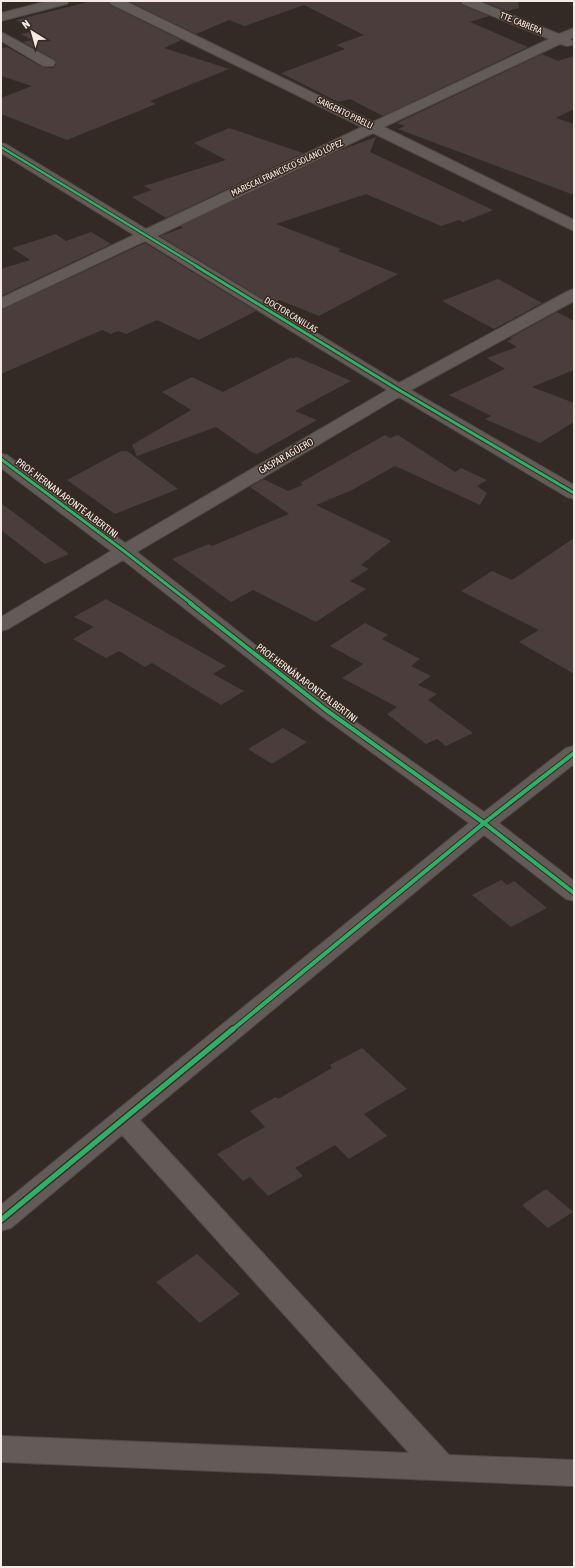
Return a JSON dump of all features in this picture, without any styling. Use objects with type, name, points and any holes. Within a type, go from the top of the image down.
[{"type":"street","points":[[9,1],[27,10]]},
{"type":"street","points":[[1,17],[63,1]]},
{"type":"street","name":"SARGENTO PIRELLI","points":[[115,1],[574,226]]},
{"type":"street","name":"TTE. CABRERA","points":[[467,1],[574,45]]},
{"type":"street","name":"MARISCAL FRANCISCO SOLANO LÓPEZ","points":[[1,304],[574,32]]},
{"type":"street","points":[[1,36],[48,63]]},
{"type":"street","name":"DOCTOR CANILLAS","points":[[1,147],[399,390],[574,493]]},
{"type":"street","name":"GASPAR AGÜERO","points":[[1,625],[399,390],[574,294]]},
{"type":"street","name":"PROF. HERNAN APONTE ALBERTINI","points":[[1,459],[124,551]]},
{"type":"street","name":"PROF HERNÁN APONTE ALBERTINI","points":[[124,551],[326,710],[484,823]]},
{"type":"street","points":[[1,1220],[484,823],[574,753]]},
{"type":"street","points":[[484,823],[574,893]]},
{"type":"street","points":[[123,1119],[442,1468]]},
{"type":"street","points":[[1,1449],[574,1473]]},
{"type":"building","points":[[92,1],[108,1],[110,5],[181,40],[164,48],[229,69],[150,101],[156,104],[67,140],[1,114],[1,98],[32,86],[1,76],[1,48],[7,47],[42,67],[53,68],[56,64],[54,59],[23,42],[32,40],[21,34],[35,31],[16,20]]},
{"type":"building","points":[[128,1],[460,1],[462,5],[489,16],[470,22],[528,47],[383,116],[350,99],[338,102],[281,73],[345,49],[336,45],[364,35],[304,5],[245,26],[229,20],[196,34]]},
{"type":"building","points":[[482,1],[518,1],[519,8],[507,11]]},
{"type":"building","points":[[542,54],[558,61],[574,56],[574,109],[556,118],[574,124],[574,195],[398,129],[405,126],[397,123]]},
{"type":"building","points":[[229,128],[303,153],[166,218],[132,197],[152,190],[144,186],[226,160],[194,143]]},
{"type":"building","points":[[376,137],[370,152],[493,210],[463,222],[459,220],[441,226],[366,194],[276,224],[341,249],[338,251],[398,274],[319,316],[279,300],[271,304],[160,236],[183,228],[180,226],[338,151]]},
{"type":"building","points":[[91,232],[111,244],[1,296],[1,269],[30,260],[12,248],[56,234],[66,241]]},
{"type":"building","points":[[145,243],[256,311],[199,340],[157,320],[126,334],[118,331],[111,334],[102,330],[1,374],[1,310]]},
{"type":"building","points":[[498,279],[542,303],[494,329],[442,301]]},
{"type":"building","points":[[557,312],[574,321],[574,370],[532,387],[574,403],[574,422],[540,443],[485,419],[491,416],[449,395],[505,369],[487,358],[517,347],[507,341]]},
{"type":"building","points":[[292,357],[292,359],[297,357],[351,381],[295,411],[317,420],[257,454],[253,453],[216,427],[137,456],[132,445],[191,410],[162,392],[192,377],[223,392]]},
{"type":"building","points":[[385,435],[390,438],[398,435],[455,472],[461,468],[487,480],[477,486],[487,493],[480,505],[395,466],[352,490],[316,505],[391,541],[361,565],[369,569],[350,581],[366,589],[316,622],[253,590],[231,602],[172,559],[209,544],[212,546],[289,514],[250,487],[263,479],[288,491],[303,485],[300,483]]},
{"type":"building","points":[[121,451],[127,451],[178,489],[115,514],[67,480]]},
{"type":"building","points":[[1,503],[69,554],[45,564],[1,530]]},
{"type":"building","points":[[574,538],[574,674],[519,642],[539,630],[461,591],[492,571],[512,580]]},
{"type":"building","points":[[106,599],[226,666],[213,674],[244,691],[221,705],[152,663],[145,667],[119,651],[106,658],[73,639],[94,627],[74,617]]},
{"type":"building","points":[[365,623],[388,635],[382,639],[420,659],[411,666],[431,676],[418,685],[437,694],[428,700],[473,733],[446,746],[437,739],[426,744],[387,714],[397,707],[342,678],[363,664],[330,646]]},
{"type":"building","points":[[283,728],[307,742],[272,764],[248,749]]},
{"type":"building","points":[[501,880],[507,885],[514,881],[547,908],[511,927],[472,895]]},
{"type":"building","points":[[362,1048],[407,1089],[364,1114],[387,1136],[349,1159],[335,1145],[295,1168],[303,1176],[268,1196],[250,1177],[243,1181],[217,1154],[265,1127],[250,1111],[276,1097],[278,1099],[332,1068],[330,1065]]},
{"type":"building","points":[[546,1189],[573,1212],[548,1228],[522,1205]]},
{"type":"building","points":[[197,1254],[240,1294],[200,1323],[156,1282]]},
{"type":"cycle path","points":[[1,147],[399,390],[574,493]]},
{"type":"cycle path","points":[[1,459],[124,551],[326,710],[484,823],[574,893]]},
{"type":"cycle path","points":[[1,1220],[484,823],[574,753]]}]
